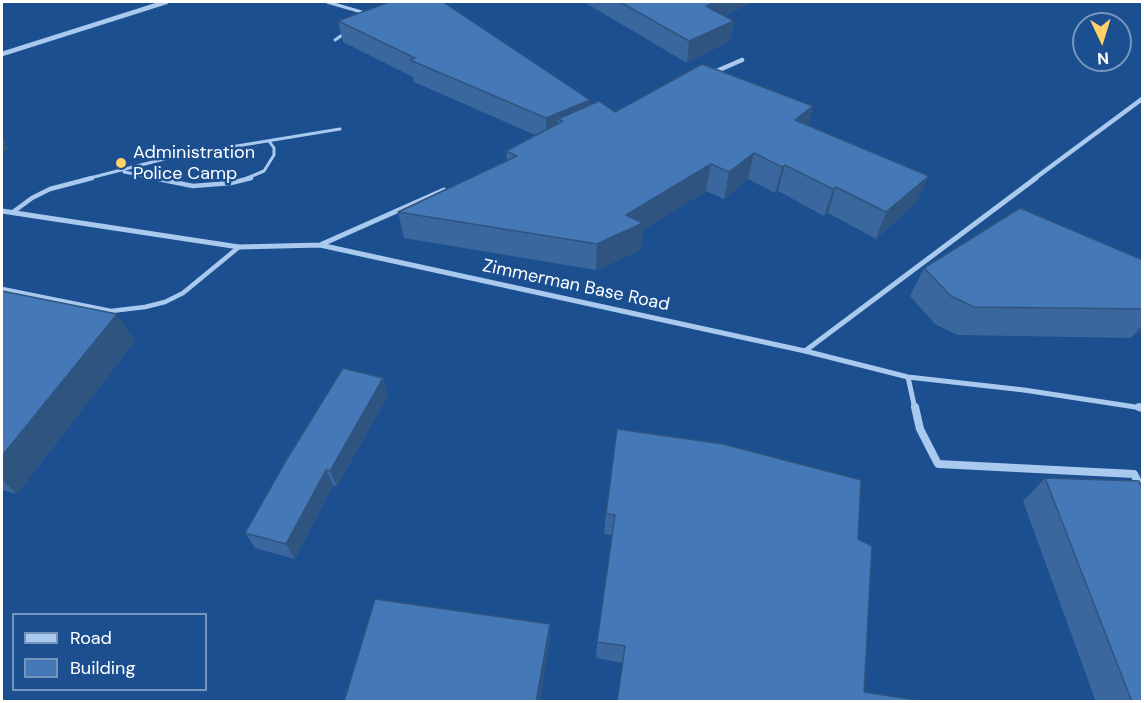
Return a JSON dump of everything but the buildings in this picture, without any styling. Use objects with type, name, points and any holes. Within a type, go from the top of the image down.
[{"type":"street","points":[[2,54],[166,2]]},
{"type":"street","points":[[709,74],[742,60]]},
{"type":"street","points":[[805,351],[1143,99]]},
{"type":"street","points":[[320,245],[450,188]]},
{"type":"street","name":"Zimmerman Base Road","points":[[2,211],[239,247],[320,245],[805,351],[908,377],[1024,390],[1143,408]]},
{"type":"street","points":[[908,377],[920,429],[938,464],[1134,474],[1143,490]]},
{"type":"lane","points":[[327,2],[370,15],[361,21]]},
{"type":"lane","points":[[335,40],[352,27]]},
{"type":"lane","points":[[13,212],[32,198],[50,189],[176,156],[340,129]]},
{"type":"lane","points":[[121,171],[193,186],[231,183],[251,178],[264,171],[274,155],[274,148],[269,141]]},
{"type":"lane","points":[[2,289],[111,311],[145,307],[165,302],[183,293],[239,247]]},
{"type":"place","name":"Administration Police Camp","points":[[121,163]]}]
